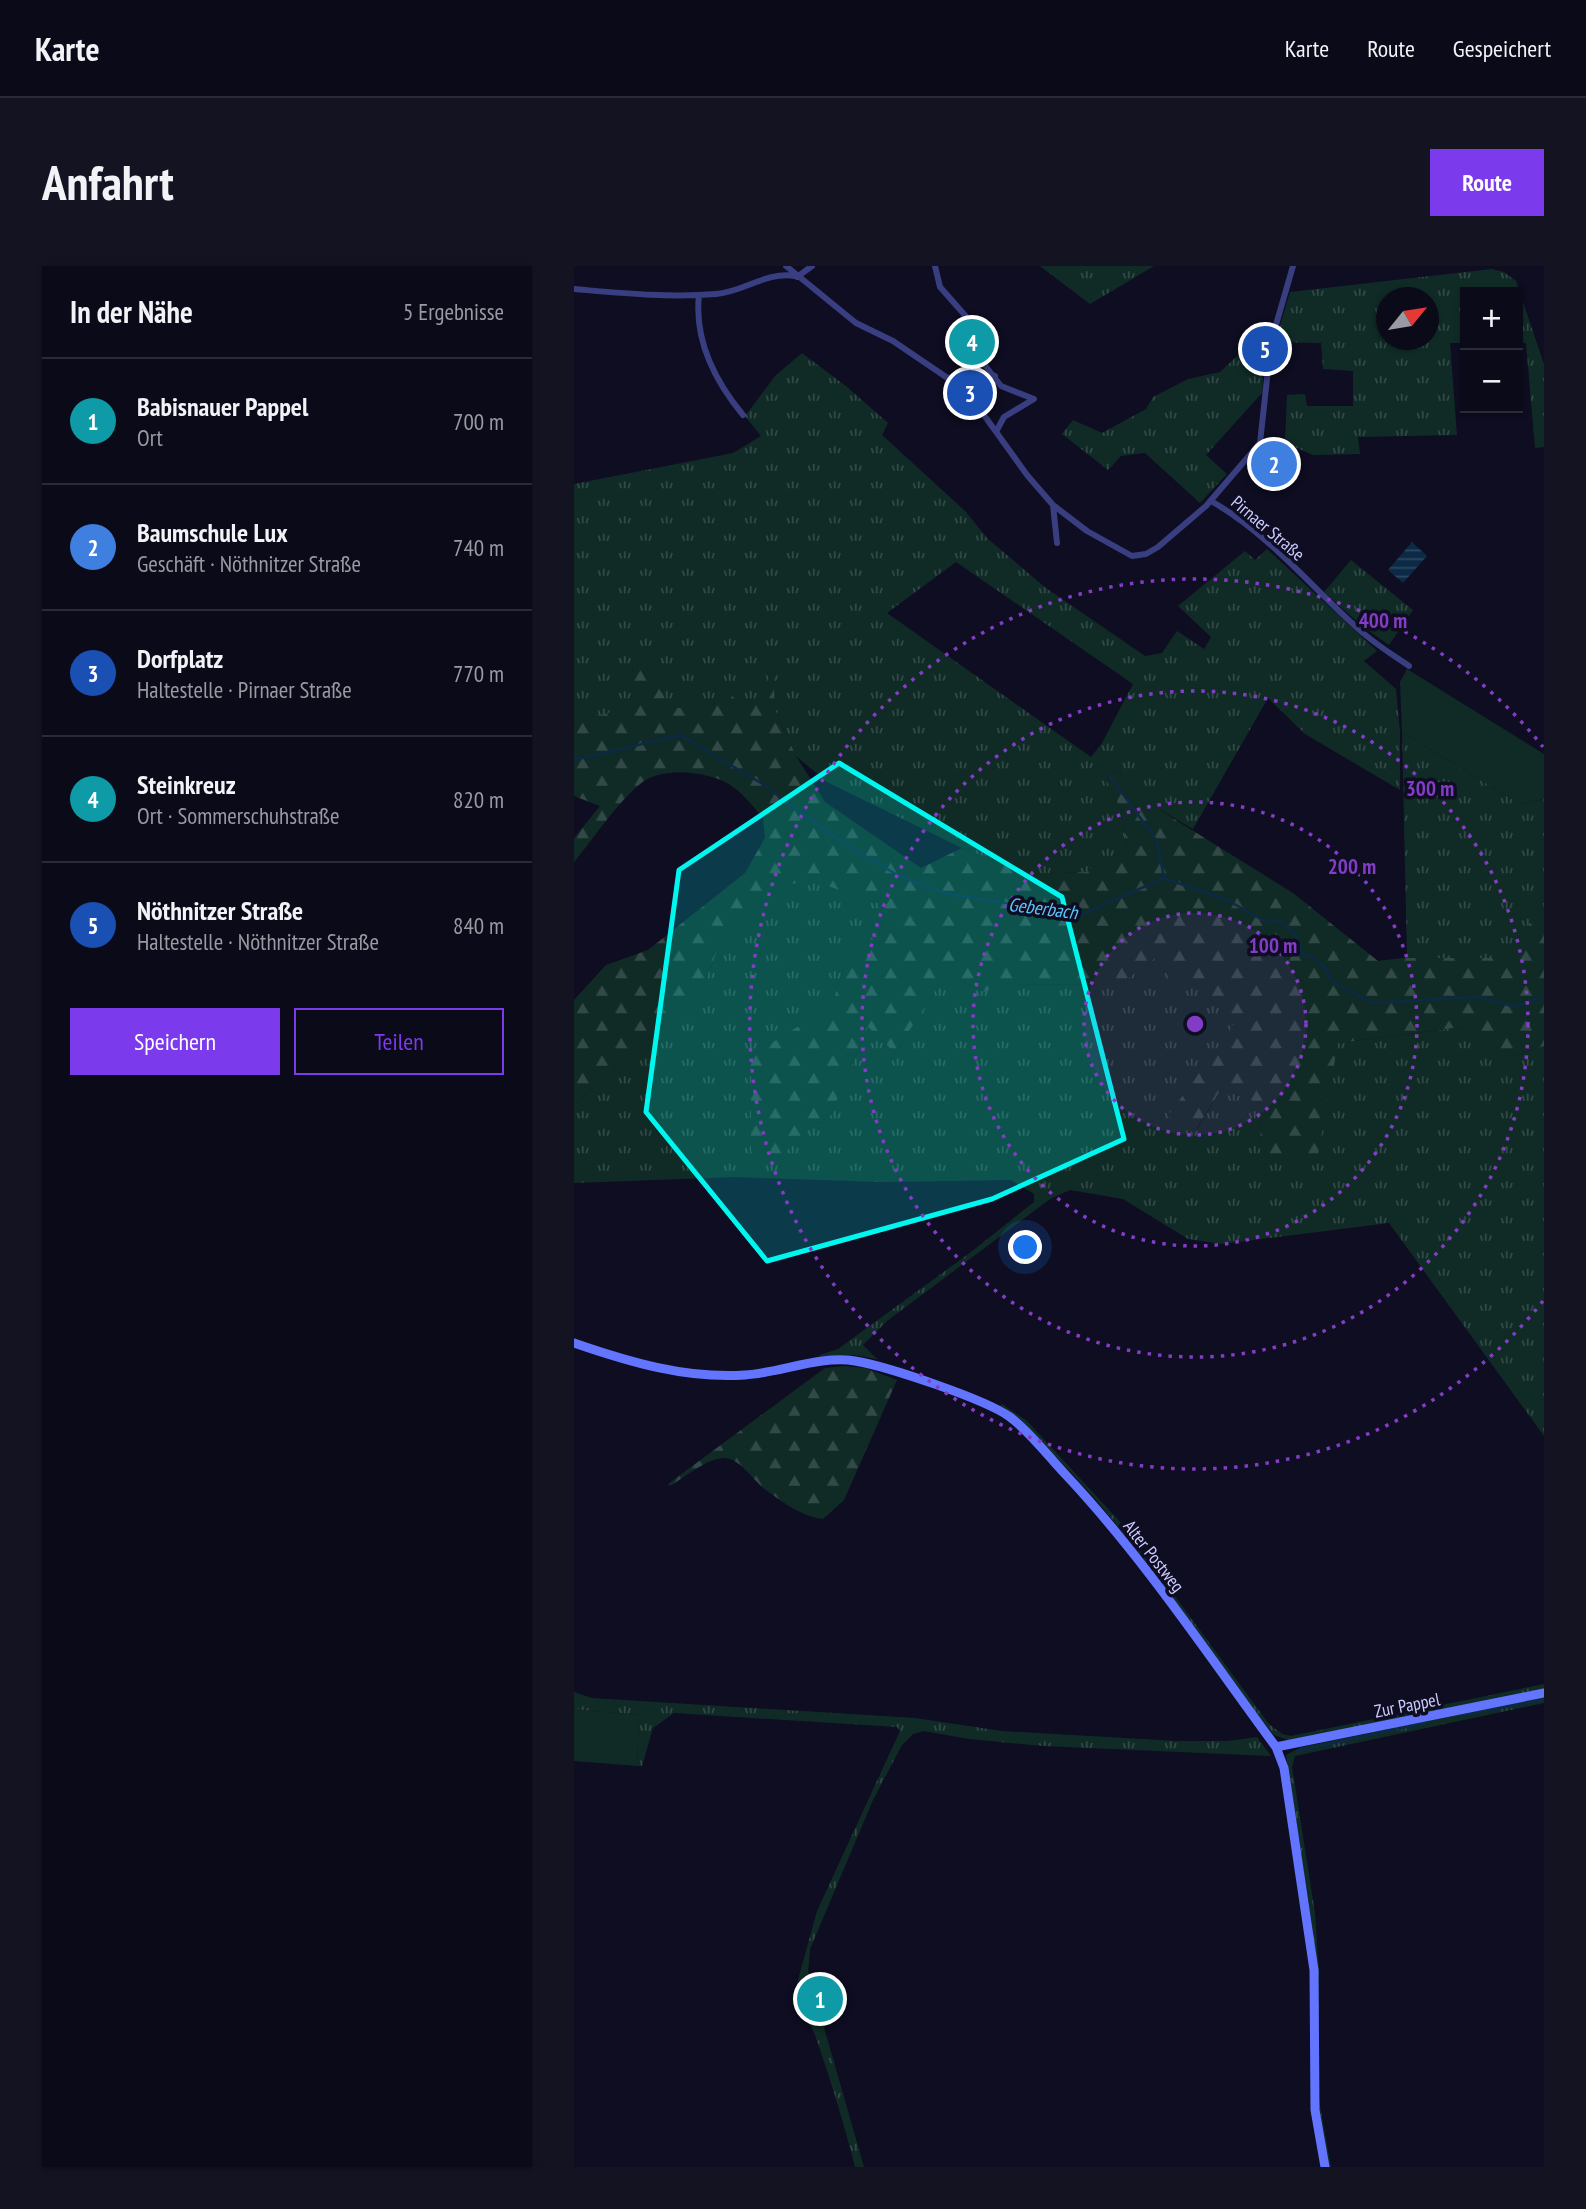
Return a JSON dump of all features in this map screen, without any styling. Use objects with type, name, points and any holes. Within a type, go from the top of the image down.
[{"type":"street","name":"Pirnaer Straße","points":[[786,266],[856,323],[893,341],[946,377],[976,404],[1027,475],[1053,505],[1087,531],[1132,556],[1146,554],[1158,547],[1211,501],[1231,512],[1268,542],[1369,639],[1409,666]]},
{"type":"street","points":[[574,289],[699,295],[741,289],[784,274],[797,277],[812,266]]},
{"type":"street","points":[[936,266],[940,287],[978,330],[980,359],[1000,386],[1034,399],[1004,417],[997,430]]},
{"type":"street","points":[[1211,501],[1260,443],[1264,432],[1271,342],[1293,266]]},
{"type":"street","points":[[699,295],[697,313],[701,339],[717,378],[743,415]]},
{"type":"street","points":[[946,377],[985,388],[995,376]]},
{"type":"street","points":[[1053,505],[1057,543]]},
{"type":"street","name":"Alter Postweg","points":[[574,1343],[652,1367],[714,1375],[746,1375],[855,1361],[954,1392],[1009,1417],[1091,1502],[1176,1610],[1276,1747],[1284,1768],[1310,1936],[1315,2003],[1315,2110],[1325,2167]]},
{"type":"street","name":"Zur Pappel","points":[[1276,1747],[1544,1693]]},
{"type":"highlighted area","points":[[839,763],[1062,897],[1124,1139],[992,1199],[767,1261],[646,1112],[679,870]]},
{"type":"green space","points":[[1040,266],[1154,266],[1090,304]]},
{"type":"green space","points":[[1492,269],[1504,272],[1516,281],[1518,287],[1460,287],[1460,343],[1450,343],[1457,435],[1358,437],[1360,454],[1313,455],[1285,443],[1287,395],[1305,394],[1307,406],[1353,406],[1353,371],[1323,369],[1321,343],[1275,342],[1290,292]]},
{"type":"green space","points":[[1523,302],[1544,364],[1544,447],[1535,448],[1526,343],[1523,343]]},
{"type":"green space","points":[[1254,340],[1266,346],[1262,393],[1206,455],[1227,474],[1200,503],[1145,453],[1121,456],[1108,470],[1062,434],[1073,420],[1102,433],[1146,409],[1153,397],[1188,379],[1220,372]]},
{"type":"green space","points":[[802,353],[847,387],[888,423],[882,435],[965,511],[988,539],[1046,588],[1145,656],[1162,653],[1177,631],[1204,649],[1211,637],[1178,606],[1245,551],[1255,560],[1267,549],[1377,651],[1364,661],[1396,689],[1400,732],[1400,790],[1305,734],[1268,698],[1193,829],[1155,807],[1116,769],[1106,779],[1121,810],[1127,848],[1086,872],[1030,874],[962,848],[827,782],[796,756],[775,710],[772,670],[760,703],[749,708],[716,686],[713,708],[669,708],[646,666],[632,667],[639,706],[574,721],[574,484],[733,453],[761,436],[745,416],[776,375]],"holes":[[[956,562],[1133,684],[1102,743],[1091,757],[887,613]]]},
{"type":"green space","points":[[1351,560],[1413,610],[1389,645],[1362,626],[1324,592]]},
{"type":"green space","points":[[646,665],[670,708],[713,708],[716,685],[749,708],[760,702],[773,667],[775,710],[796,756],[825,802],[921,868],[962,848],[1030,874],[1086,872],[1127,848],[1121,810],[1106,779],[1116,769],[1155,807],[1293,893],[1378,961],[1402,958],[1507,958],[1535,915],[1544,908],[1544,1046],[1514,1056],[1462,1027],[1338,1043],[1318,1155],[1281,1162],[1260,1153],[1261,1104],[1221,1089],[1194,1133],[1168,1116],[1235,1023],[1196,985],[1172,980],[1155,958],[1120,984],[999,985],[984,992],[946,974],[895,1053],[868,1027],[827,1123],[815,1122],[774,1164],[751,1152],[751,1056],[832,1005],[848,953],[879,936],[883,913],[878,903],[810,880],[783,886],[723,936],[701,991],[574,1105],[574,1000],[606,965],[648,950],[745,873],[765,838],[763,818],[745,797],[729,784],[703,775],[669,773],[649,779],[631,792],[574,862],[574,838],[600,806],[574,796],[574,721],[638,706],[632,667]]},
{"type":"green space","points":[[1407,669],[1544,754],[1544,799],[1520,804],[1402,732],[1400,682]]},
{"type":"green space","points":[[1402,732],[1520,804],[1544,799],[1544,908],[1535,915],[1507,958],[1407,958]]},
{"type":"green space","points":[[810,879],[878,903],[883,913],[879,936],[848,953],[832,1005],[751,1056],[815,1122],[827,1123],[868,1027],[895,1053],[946,974],[984,992],[999,985],[1120,984],[1155,958],[1172,980],[1196,985],[1235,1023],[1195,1133],[1221,1089],[1261,1104],[1260,1153],[1338,1043],[1463,1027],[1514,1056],[1544,1046],[1544,1436],[1389,1223],[1222,1244],[1188,1239],[1123,1199],[1070,1190],[1050,1199],[887,1321],[863,1345],[877,1359],[855,1355],[817,1356],[838,1349],[971,1252],[1034,1202],[1034,1194],[1011,1180],[882,1182],[735,1177],[574,1183],[574,1105],[701,991],[723,936],[783,886]]},
{"type":"green space","points":[[825,1368],[865,1368],[897,1380],[844,1500],[823,1519],[800,1512],[786,1504],[761,1486],[741,1465],[729,1459],[716,1459],[670,1486],[668,1484]]},
{"type":"green space","points":[[1002,1404],[1027,1421],[1121,1523],[1269,1724],[1282,1734],[1291,1736],[1544,1684],[1544,1690],[1291,1741],[1274,1735],[1113,1521],[1079,1480],[999,1408]]},
{"type":"green space","points":[[574,1692],[592,1698],[915,1718],[1002,1731],[1177,1741],[1228,1741],[1257,1737],[1271,1756],[1043,1746],[969,1739],[924,1731],[913,1734],[902,1745],[873,1800],[810,1949],[808,1973],[827,1985],[829,1995],[819,2010],[864,2167],[855,2167],[821,2051],[795,1991],[817,1911],[900,1731],[897,1727],[674,1713],[653,1728],[642,1766],[637,1766],[639,1715],[579,1710],[574,1706]]},
{"type":"green space","points":[[1544,1697],[1544,1703],[1295,1756],[1292,1767],[1315,1913],[1319,1973],[1319,2100],[1331,2167],[1328,2167],[1318,2115],[1313,1931],[1286,1755],[1302,1747]]},
{"type":"green space","points":[[574,1706],[579,1710],[639,1715],[637,1766],[574,1761]]},
{"type":"water","points":[[1412,542],[1427,556],[1403,583],[1388,570]]},
{"type":"waterway","name":"Geberbach","points":[[574,756],[578,759],[680,735],[761,783],[840,841],[899,876],[948,894],[1081,915],[1164,878],[1229,901],[1266,922],[1278,920],[1294,933],[1301,953],[1314,958],[1326,969],[1332,981],[1372,1003],[1478,997],[1516,1007],[1544,996]]},
{"type":"waterway","points":[[1109,775],[1157,841],[1164,878]]},
{"type":"waterway","points":[[1463,1715],[1544,1700]]},
{"type":"waterway","points":[[1297,1751],[1425,1723]]},
{"type":"place","name":"Steinkreuz","points":[[972,342]]},
{"type":"place","name":"Nöthnitzer Straße","points":[[1265,349]]},
{"type":"place","name":"Dorfplatz","points":[[970,393]]},
{"type":"place","name":"Baumschule Lux","points":[[1274,464]]},
{"type":"place","name":"Babisnauer Pappel","points":[[820,1999]]}]
